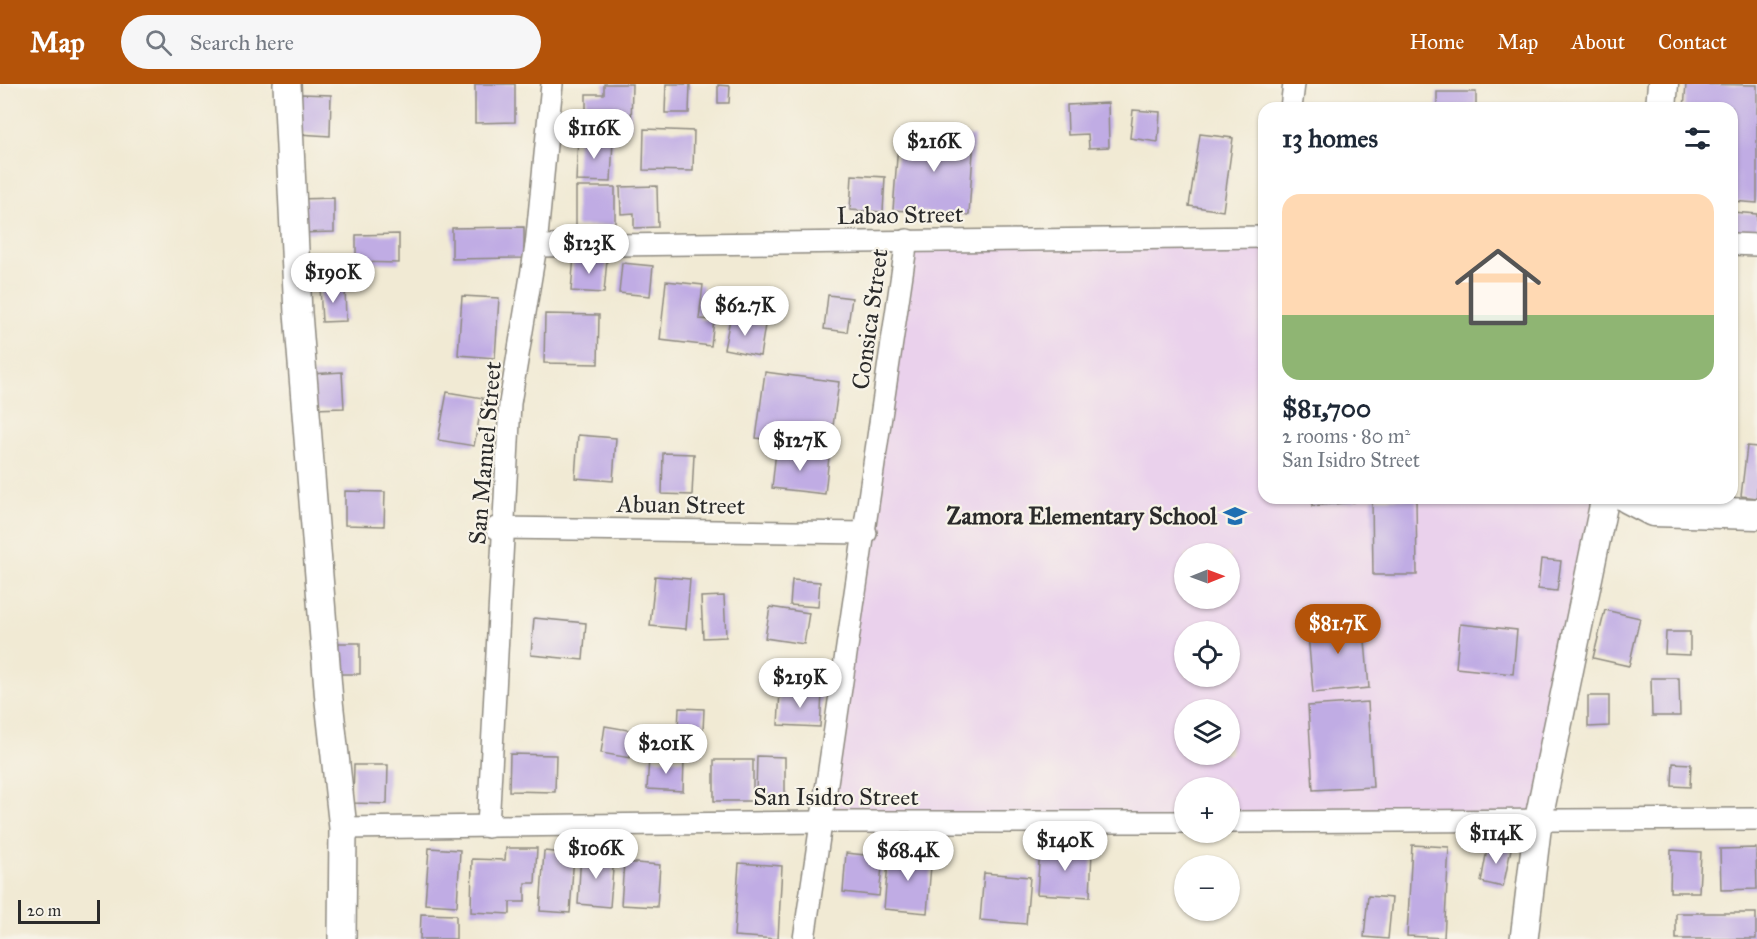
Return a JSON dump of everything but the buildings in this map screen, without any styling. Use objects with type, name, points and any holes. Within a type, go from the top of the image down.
[{"type":"main road","points":[[1662,102],[1663,84]]},
{"type":"main road","points":[[1640,504],[1653,511],[1757,514]]},
{"type":"street","points":[[287,84],[298,313],[329,701],[343,828],[342,939]]},
{"type":"street","name":"San Manuel Street","points":[[488,827],[500,528],[510,403],[536,246],[552,84]]},
{"type":"street","points":[[1292,102],[1294,84]]},
{"type":"street","name":"Labao Street","points":[[536,246],[1258,237]]},
{"type":"street","name":"Consica Street","points":[[804,939],[866,533],[907,240]]},
{"type":"street","points":[[1738,244],[1757,245]]},
{"type":"street","points":[[1524,939],[1538,822],[1604,504]]},
{"type":"street","name":"Abuan Street","points":[[500,528],[866,533]]},
{"type":"street","points":[[1240,822],[1757,819]]},
{"type":"street","name":"San Isidro Street","points":[[343,828],[821,822],[1174,822]]},
{"type":"shaded area","name":"Zamora Elementary School","points":[[1258,237],[1258,504],[1604,504],[1538,822],[1240,822],[1240,777],[1174,777],[1174,822],[821,822],[907,240]]},
{"type":"place","name":"Zamora Elementary School","points":[[1235,516]]}]
